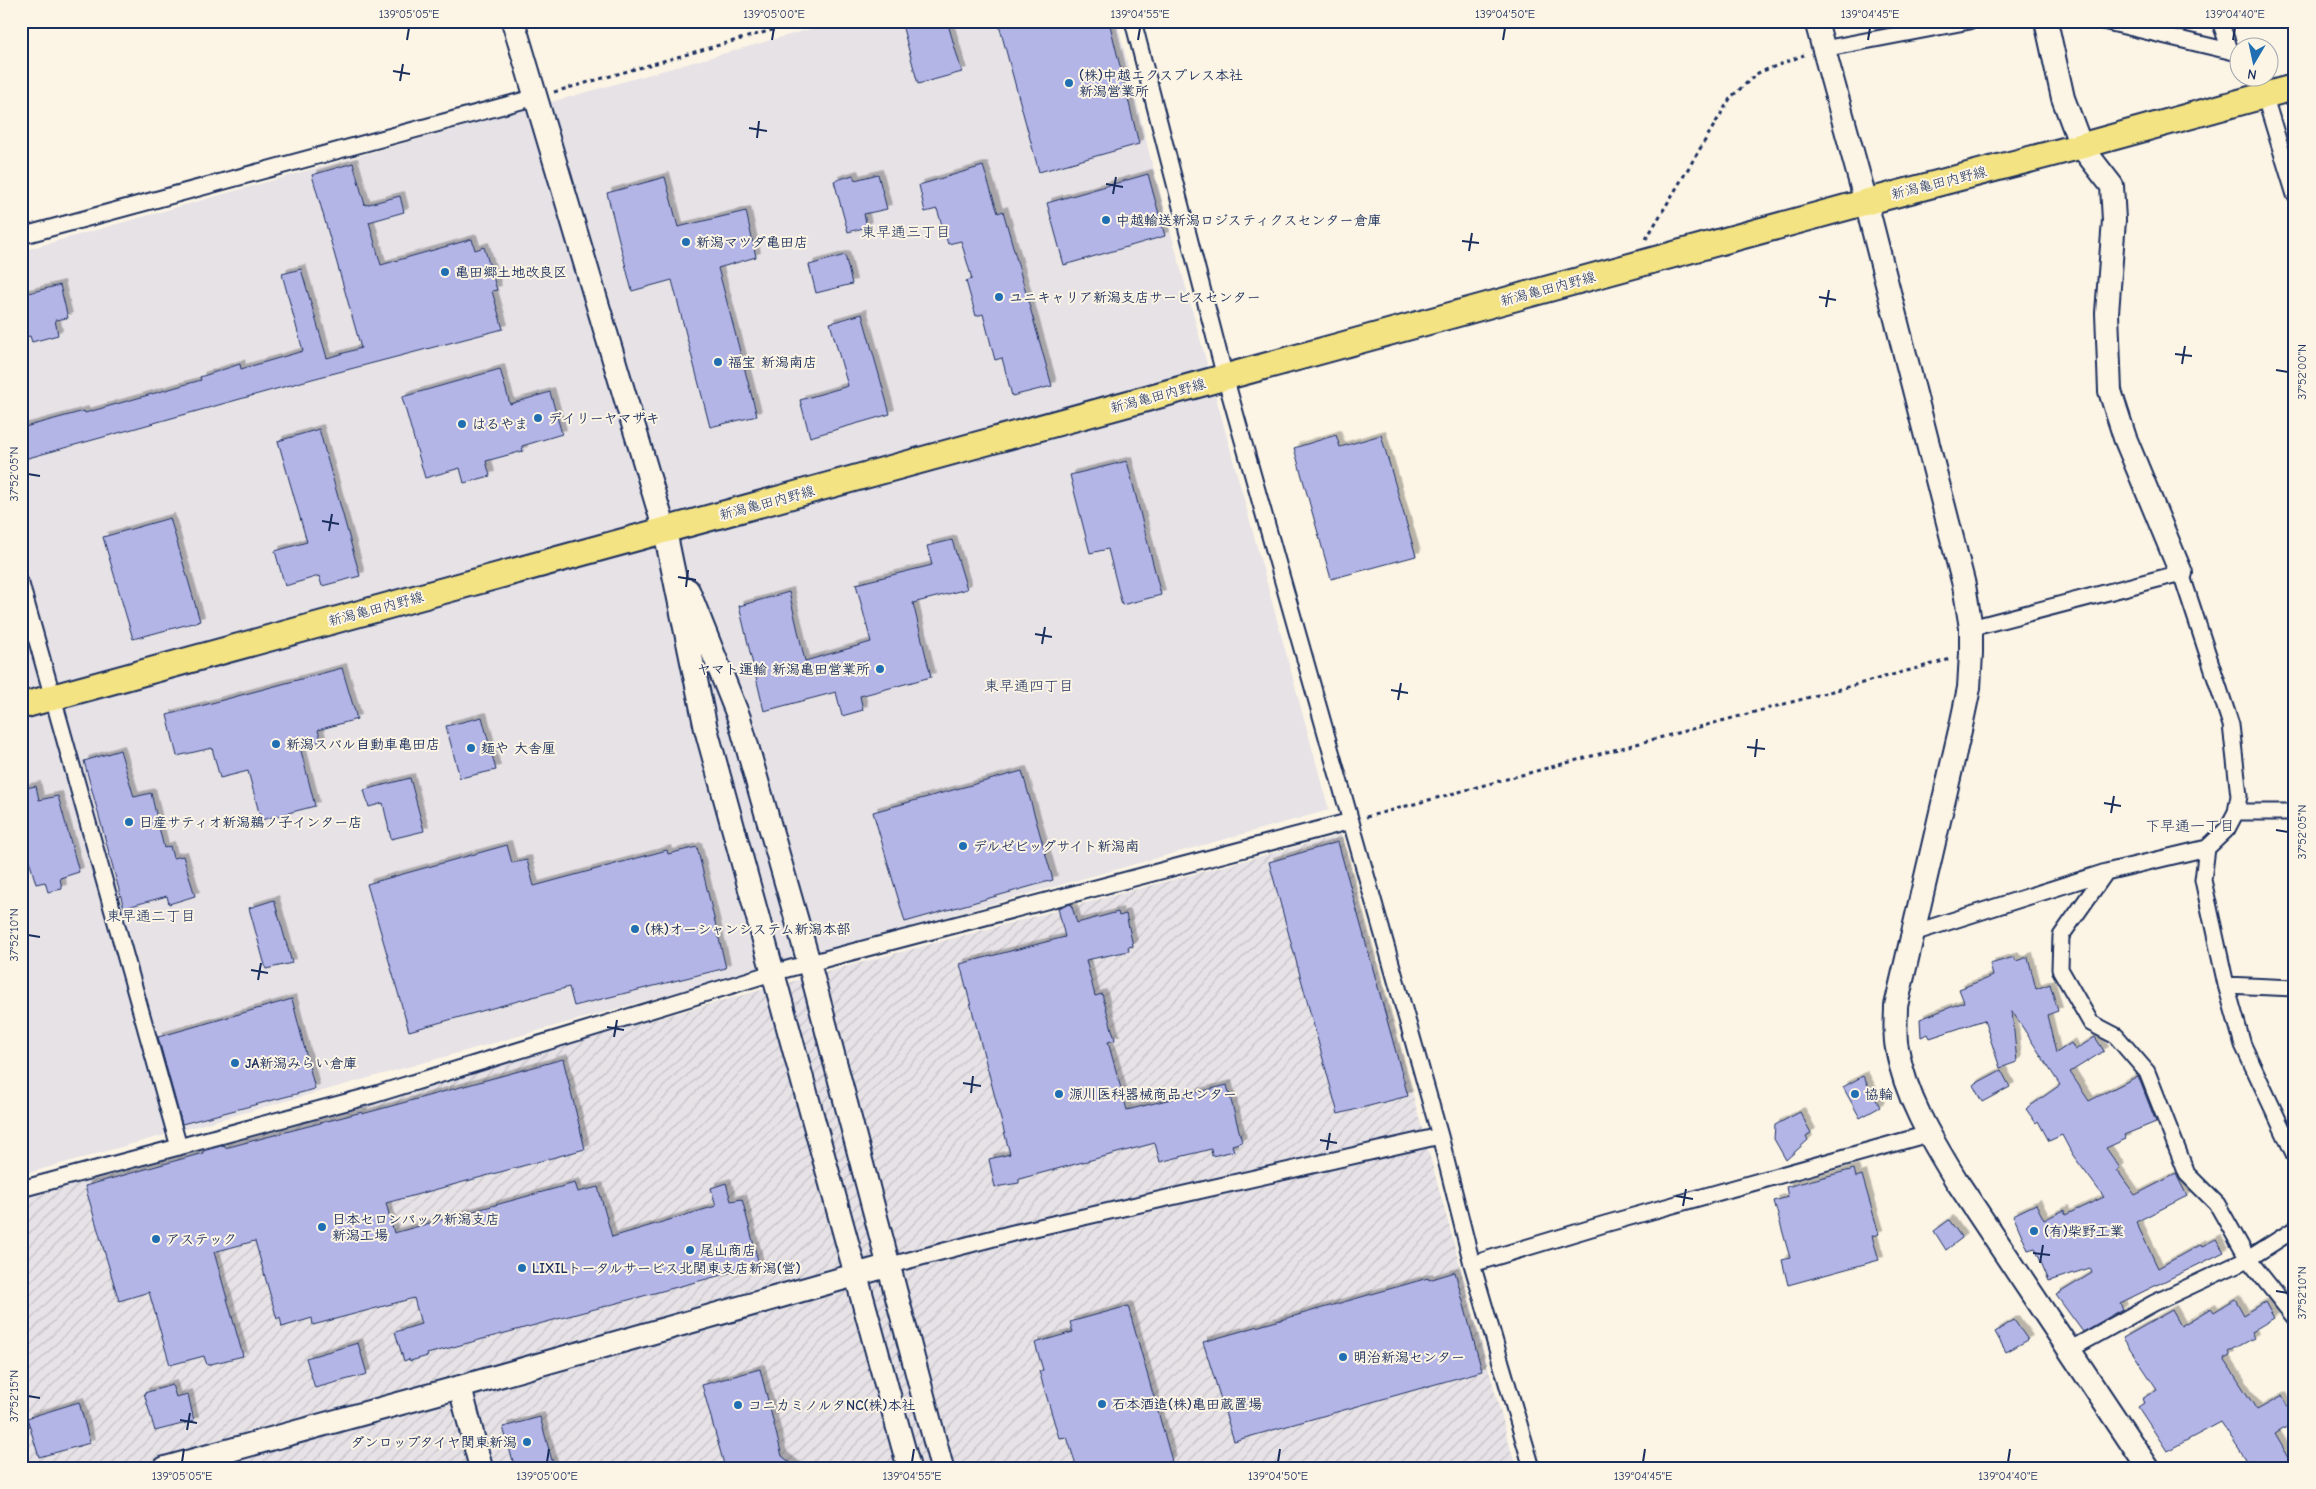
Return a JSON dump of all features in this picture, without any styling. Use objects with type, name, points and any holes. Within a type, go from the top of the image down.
[{"type":"main road","name":"新潟亀田内野線","points":[[2278,87],[2295,87]]},
{"type":"main road","name":"新潟亀田内野線","points":[[21,706],[1645,262],[2081,146],[2258,88]]},
{"type":"street","points":[[513,21],[665,531],[706,729],[854,1274],[909,1468]]},
{"type":"street","points":[[1133,21],[1225,377],[1440,1136],[1472,1264],[1532,1468]]},
{"type":"street","points":[[1816,21],[1866,202],[1964,585],[1971,628],[1968,688],[1961,726],[1896,1006],[1896,1046],[1904,1080],[1928,1134],[1956,1180],[2148,1468]]},
{"type":"street","points":[[1824,49],[1970,21]]},
{"type":"street","points":[[1913,933],[2106,872],[2207,848],[2227,829],[2236,812],[2238,796],[2231,725],[2181,573],[2125,438],[2110,391],[2107,312],[2114,220],[2112,186],[2081,146],[2063,98],[2046,21]]},
{"type":"street","points":[[2104,21],[2228,51]]},
{"type":"street","points":[[2220,21],[2228,39]]},
{"type":"street","points":[[2261,88],[2295,195]]},
{"type":"street","points":[[21,236],[536,97]]},
{"type":"street","points":[[665,531],[739,718],[809,963],[887,1266],[942,1468]]},
{"type":"street","points":[[1971,628],[2181,573]]},
{"type":"street","points":[[21,584],[179,1147]]},
{"type":"street","points":[[2236,812],[2295,812]]},
{"type":"street","points":[[21,1189],[374,1095],[772,973],[1351,822]]},
{"type":"street","points":[[2207,848],[2204,880],[2226,985],[2243,1045],[2295,1156]]},
{"type":"street","points":[[2106,872],[2061,936],[2060,969],[2091,1023],[2116,1036],[2147,1072],[2187,1174],[2216,1204],[2248,1259],[2295,1318]]},
{"type":"street","points":[[2226,985],[2295,988]]},
{"type":"street","points":[[1472,1264],[1605,1224],[1928,1134]]},
{"type":"street","points":[[165,1468],[460,1387],[854,1274],[1013,1233],[1440,1136]]},
{"type":"street","points":[[2069,1350],[2154,1303],[2248,1259],[2295,1229]]},
{"type":"street","points":[[460,1387],[481,1468]]},
{"type":"path","points":[[536,97],[804,21]]},
{"type":"path","points":[[1645,262],[1641,248],[1731,97],[1758,73],[1824,49]]},
{"type":"path","points":[[1351,822],[1971,653]]},
{"type":"shaded area","points":[[839,21],[1117,21],[1150,156],[1329,810],[21,1175],[21,251]]},
{"type":"shaded area","points":[[1341,835],[1516,1468],[21,1468],[21,1194],[841,968]]},
{"type":"building","points":[[901,21],[947,21],[962,72],[918,84]]},
{"type":"building","name":"(株)中越エクスプレス本社 新潟営業所","points":[[998,21],[1109,21],[1139,144],[1039,172]]},
{"type":"building","points":[[353,163],[365,205],[400,196],[404,212],[369,222],[381,265],[472,239],[475,250],[484,247],[497,290],[492,291],[503,329],[312,379],[21,460],[21,428],[84,411],[85,413],[201,380],[200,377],[240,364],[241,369],[303,351],[282,274],[301,269],[327,358],[361,348],[312,175]]},
{"type":"building","name":"ユニキャリア新潟支店サービスセンター","points":[[983,166],[998,213],[1003,211],[1052,386],[1012,396],[1002,358],[995,360],[983,314],[976,316],[966,281],[972,279],[961,241],[948,244],[937,209],[925,212],[919,185]]},
{"type":"building","points":[[878,174],[887,209],[864,214],[867,227],[848,232],[834,181],[853,175],[855,180]]},
{"type":"building","name":"中越輸送新潟ロジスティクスセンター倉庫","points":[[1148,174],[1165,236],[1064,265],[1047,203]]},
{"type":"building","points":[[665,177],[678,227],[746,211],[756,257],[718,268],[757,416],[710,427],[672,280],[632,291],[607,193]]},
{"type":"building","points":[[845,255],[852,284],[816,293],[809,265]]},
{"type":"building","points":[[60,285],[68,318],[55,320],[58,335],[32,342],[30,336],[21,338],[21,295]]},
{"type":"building","points":[[862,314],[890,414],[810,437],[800,400],[848,386],[830,323]]},
{"type":"building","name":"はるやま","points":[[500,369],[510,404],[550,392],[562,434],[522,446],[523,451],[486,461],[490,476],[464,483],[460,468],[425,478],[402,397]]},
{"type":"building","points":[[319,429],[360,576],[322,586],[319,576],[285,586],[275,551],[307,542],[278,441]]},
{"type":"building","points":[[1336,435],[1340,447],[1381,435],[1416,556],[1331,579],[1294,448]]},
{"type":"building","points":[[1127,461],[1161,595],[1122,605],[1108,549],[1090,553],[1070,475]]},
{"type":"building","points":[[170,518],[200,621],[133,639],[103,537]]},
{"type":"building","points":[[952,540],[967,589],[913,603],[931,677],[860,696],[863,710],[842,716],[836,692],[764,711],[739,606],[789,592],[805,661],[871,642],[856,584],[932,565],[927,546]]},
{"type":"building","name":"新潟スバル自動車亀田店","points":[[342,668],[357,719],[318,730],[321,741],[300,747],[315,806],[261,820],[248,771],[220,778],[212,748],[177,756],[167,715]]},
{"type":"building","name":"麺や 大舎厘","points":[[482,717],[496,770],[460,778],[446,726]]},
{"type":"building","name":"日産サティオ新潟鵜ノ子インター店","points":[[120,750],[134,797],[151,793],[164,848],[170,846],[173,858],[183,856],[195,896],[169,904],[167,896],[124,908],[84,761]]},
{"type":"building","name":"デルゼビッグサイト新潟南","points":[[1022,771],[1053,880],[905,922],[873,812]]},
{"type":"building","points":[[410,778],[424,831],[391,839],[383,803],[369,807],[364,790]]},
{"type":"building","points":[[36,786],[39,800],[58,796],[79,872],[60,878],[62,889],[48,892],[45,882],[36,884],[21,833],[21,789]]},
{"type":"building","points":[[1338,842],[1408,1096],[1338,1114],[1269,862]]},
{"type":"building","points":[[507,845],[512,863],[527,860],[534,886],[667,850],[668,854],[697,847],[726,968],[574,1006],[569,987],[409,1031],[367,884]]},
{"type":"building","points":[[274,900],[292,963],[266,969],[249,908]]},
{"type":"building","name":"源川医科器械商品センター","points":[[1071,904],[1077,923],[1118,912],[1119,916],[1126,914],[1133,946],[1128,947],[1129,951],[1086,960],[1095,996],[1102,994],[1115,1040],[1108,1042],[1127,1110],[1227,1085],[1242,1142],[1232,1145],[1234,1151],[1212,1156],[1211,1149],[1160,1162],[1155,1143],[1019,1179],[1019,1183],[995,1187],[989,1159],[1010,1154],[960,964],[1065,937],[1058,908]]},
{"type":"building","points":[[2014,957],[2016,961],[2028,957],[2036,989],[2050,984],[2058,1011],[2047,1015],[2056,1053],[2071,1043],[2075,1050],[2095,1037],[2104,1051],[2070,1072],[2089,1101],[2138,1076],[2156,1122],[2124,1135],[2126,1139],[2106,1148],[2120,1168],[2117,1170],[2135,1195],[2176,1174],[2187,1196],[2136,1222],[2158,1268],[2201,1244],[2202,1246],[2216,1239],[2224,1252],[2120,1303],[2123,1309],[2083,1332],[2056,1295],[2092,1273],[2090,1268],[2049,1281],[2035,1248],[2028,1250],[2013,1215],[2036,1204],[2044,1220],[2064,1210],[2065,1215],[2104,1197],[2072,1154],[2062,1135],[2049,1141],[2038,1121],[2036,1123],[2026,1109],[2060,1085],[2012,1011],[2017,1062],[2000,1068],[1984,1020],[1930,1038],[1928,1034],[1921,1037],[1920,1019],[1964,1002],[1959,989],[1993,976],[1990,964]]},
{"type":"building","name":"JA新潟みらい倉庫","points":[[292,999],[315,1089],[182,1124],[158,1037]]},
{"type":"building","points":[[563,1059],[585,1149],[386,1203],[394,1233],[575,1183],[578,1192],[598,1187],[612,1237],[716,1206],[711,1188],[726,1183],[731,1201],[742,1199],[759,1265],[427,1354],[428,1356],[410,1361],[409,1359],[404,1361],[395,1332],[421,1324],[414,1298],[313,1325],[312,1318],[282,1327],[280,1317],[277,1319],[255,1241],[214,1252],[243,1356],[207,1365],[204,1356],[170,1365],[149,1292],[119,1301],[85,1186],[225,1145],[225,1148],[362,1112],[362,1114]]},
{"type":"building","points":[[2001,1070],[2010,1087],[1982,1102],[1973,1085]]},
{"type":"building","name":"協輪","points":[[1863,1076],[1880,1107],[1860,1118],[1843,1087]]},
{"type":"building","points":[[1800,1112],[1811,1133],[1806,1136],[1808,1140],[1786,1160],[1774,1139],[1775,1125]]},
{"type":"building","points":[[1854,1169],[1856,1177],[1862,1175],[1879,1234],[1872,1236],[1879,1260],[1788,1285],[1782,1260],[1790,1258],[1774,1201],[1788,1197],[1786,1187]]},
{"type":"building","points":[[1949,1220],[1962,1238],[1946,1250],[1934,1231]]},
{"type":"building","name":"明治新潟センター","points":[[1455,1272],[1482,1371],[1234,1441],[1203,1342]]},
{"type":"building","points":[[2235,1299],[2244,1315],[2265,1302],[2274,1318],[2251,1332],[2254,1338],[2228,1352],[2230,1356],[2224,1359],[2257,1410],[2282,1396],[2295,1422],[2275,1434],[2295,1468],[2252,1468],[2221,1422],[2167,1451],[2138,1407],[2144,1403],[2142,1399],[2157,1389],[2123,1338],[2172,1310],[2181,1326],[2211,1308],[2214,1312]]},
{"type":"building","name":"石本酒造(株)亀田蔵置場","points":[[1128,1306],[1172,1461],[1150,1468],[1077,1468],[1067,1437],[1059,1438],[1039,1371],[1043,1370],[1035,1343],[1073,1332],[1070,1322]]},
{"type":"building","points":[[2014,1320],[2028,1340],[2006,1352],[1995,1332]]},
{"type":"building","points":[[358,1343],[367,1374],[315,1388],[306,1358]]},
{"type":"building","name":"コニカミノルタNC(株)本社","points":[[760,1369],[782,1456],[797,1468],[725,1468],[702,1385]]},
{"type":"building","points":[[172,1385],[176,1397],[188,1394],[194,1421],[155,1431],[144,1393]]},
{"type":"building","points":[[79,1402],[90,1443],[39,1457],[27,1418]]},
{"type":"building","name":"ダンロップタイヤ関東新潟","points":[[540,1417],[554,1468],[515,1468],[503,1427]]},
{"type":"place","name":"(株)中越エクスプレス本社 新潟営業所","points":[[1069,83]]},
{"type":"place","name":"中越輸送新潟ロジスティクスセンター倉庫","points":[[1106,220]]},
{"type":"place","name":"新潟マツダ亀田店","points":[[686,242]]},
{"type":"place","name":"亀田郷土地改良区","points":[[445,272]]},
{"type":"place","name":"ユニキャリア新潟支店サービスセンター","points":[[999,297]]},
{"type":"place","name":"福宝 新潟南店","points":[[718,362]]},
{"type":"place","name":"デイリーヤマザキ","points":[[538,418]]},
{"type":"place","name":"はるやま","points":[[462,424]]},
{"type":"place","name":"ヤマト運輸 新潟亀田営業所","points":[[880,669]]},
{"type":"place","name":"新潟スバル自動車亀田店","points":[[276,744]]},
{"type":"place","name":"麺や 大舎厘","points":[[471,748]]},
{"type":"place","name":"日産サティオ新潟鵜ノ子インター店","points":[[129,822]]},
{"type":"place","name":"デルゼビッグサイト新潟南","points":[[963,846]]},
{"type":"place","name":"(株)オーシャンシステム新潟本部","points":[[635,929]]},
{"type":"place","name":"JA新潟みらい倉庫","points":[[235,1063]]},
{"type":"place","name":"源川医科器械商品センター","points":[[1059,1094]]},
{"type":"place","name":"協輪","points":[[1855,1094]]},
{"type":"place","name":"日本セロンパック新潟支店 新潟工場","points":[[322,1227]]},
{"type":"place","name":"(有)柴野工業","points":[[2034,1231]]},
{"type":"place","name":"アステック","points":[[156,1239]]},
{"type":"place","name":"尾山商店","points":[[690,1250]]},
{"type":"place","name":"LIXILトータルサービス北関東支店新潟(営)","points":[[522,1268]]},
{"type":"place","name":"明治新潟センター","points":[[1343,1357]]},
{"type":"place","name":"石本酒造(株)亀田蔵置場","points":[[1102,1404]]},
{"type":"place","name":"コニカミノルタNC(株)本社","points":[[738,1405]]},
{"type":"place","name":"ダンロップタイヤ関東新潟","points":[[527,1442]]},
{"type":"district","name":"東早通三丁目","points":[[906,232]]},
{"type":"district","name":"東早通四丁目","points":[[1029,686]]},
{"type":"district","name":"下早通一丁目","points":[[2190,826]]},
{"type":"district","name":"東早通二丁目","points":[[151,916]]}]
